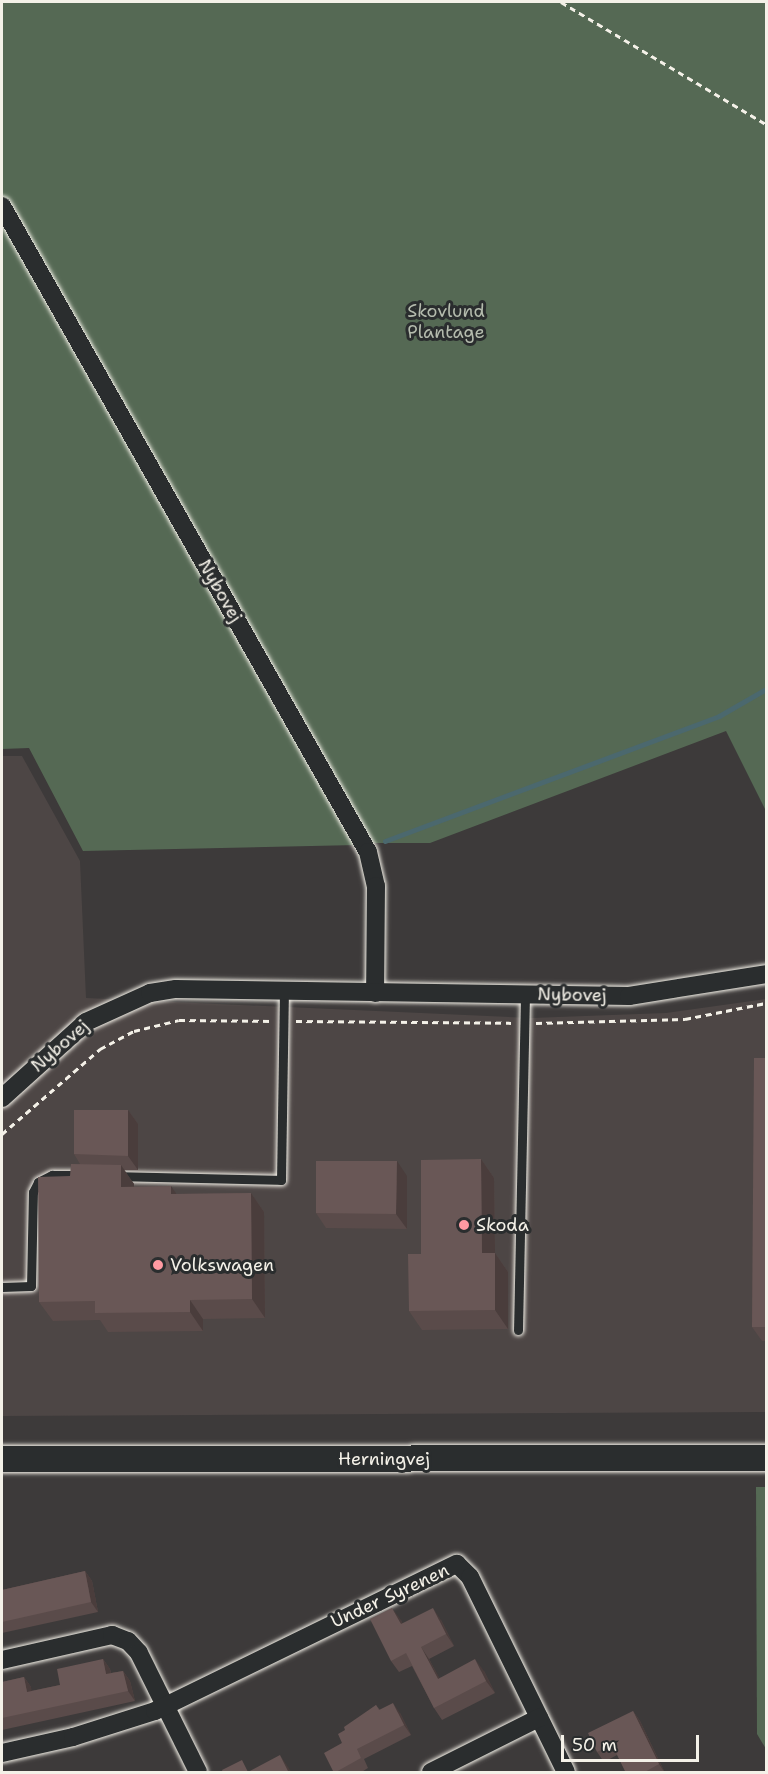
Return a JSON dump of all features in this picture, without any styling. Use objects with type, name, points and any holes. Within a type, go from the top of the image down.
[{"type":"main road","name":"Herningvej","points":[[2,1459],[766,1458]]},
{"type":"street","name":"Nybovej","points":[[2,206],[368,852],[376,886],[375,993]]},
{"type":"street","name":"Nybovej","points":[[2,1098],[86,1022],[150,993],[176,989],[629,996],[766,974]]},
{"type":"street","name":"Under Syrenen","points":[[2,1752],[73,1737],[166,1706],[457,1564],[470,1577],[539,1718]]},
{"type":"street","points":[[2,1660],[112,1635],[128,1641],[140,1653],[198,1773]]},
{"type":"street","points":[[431,1773],[539,1718],[566,1773]]},
{"type":"lane","points":[[109,1176],[281,1180],[284,991]]},
{"type":"lane","points":[[519,1330],[525,995]]},
{"type":"lane","points":[[2,1287],[31,1286],[33,1192],[38,1182],[52,1175],[98,1176]]},
{"type":"path","points":[[561,2],[766,123]]},
{"type":"path","points":[[2,1134],[100,1049],[134,1031],[179,1020],[523,1023],[685,1019],[766,1003]]},
{"type":"shaded area","points":[[2,756],[22,756],[80,861],[86,998],[531,1018],[666,1013],[766,999],[766,1412],[2,1416]]},
{"type":"green space","name":"Skovlund Plantage","points":[[2,2],[766,2],[766,811],[726,731],[430,843],[371,843],[2,195]]},
{"type":"green space","points":[[2,221],[357,845],[83,851],[29,748],[2,749]]},
{"type":"green space","points":[[756,1487],[766,1487],[766,1749],[757,1734]]},
{"type":"building","points":[[754,1058],[766,1058],[766,1327],[752,1327]]},
{"type":"building","points":[[74,1110],[128,1110],[128,1156],[74,1154]]},
{"type":"building","name":"Skoda","points":[[481,1159],[482,1253],[495,1253],[495,1310],[409,1311],[408,1254],[421,1254],[421,1160]]},
{"type":"building","points":[[316,1161],[397,1161],[396,1214],[316,1213]]},
{"type":"building","name":"Volkswagen","points":[[71,1164],[121,1165],[121,1187],[171,1186],[171,1194],[251,1193],[252,1299],[190,1300],[190,1312],[95,1313],[95,1301],[39,1302],[38,1177],[70,1176]]},
{"type":"building","points":[[85,1571],[91,1602],[2,1622],[2,1590]]},
{"type":"building","points":[[392,1608],[401,1624],[433,1608],[446,1634],[421,1647],[438,1679],[475,1659],[486,1681],[434,1708],[406,1653],[391,1661],[370,1619]]},
{"type":"building","points":[[103,1659],[106,1674],[123,1671],[128,1691],[2,1718],[2,1682],[24,1677],[27,1692],[60,1685],[57,1669]]},
{"type":"building","points":[[393,1703],[404,1725],[357,1749],[361,1758],[334,1773],[324,1753],[342,1743],[338,1734],[345,1730],[344,1727],[376,1705],[379,1710]]},
{"type":"building","points":[[633,1711],[659,1764],[643,1773],[626,1773],[612,1744],[597,1752],[588,1733]]},
{"type":"building","points":[[280,1755],[289,1773],[223,1773],[222,1770],[242,1760],[248,1772]]},
{"type":"waterway","points":[[385,841],[719,716],[766,689]]},
{"type":"place","name":"Skoda","points":[[464,1225]]},
{"type":"place","name":"Volkswagen","points":[[158,1265]]}]
